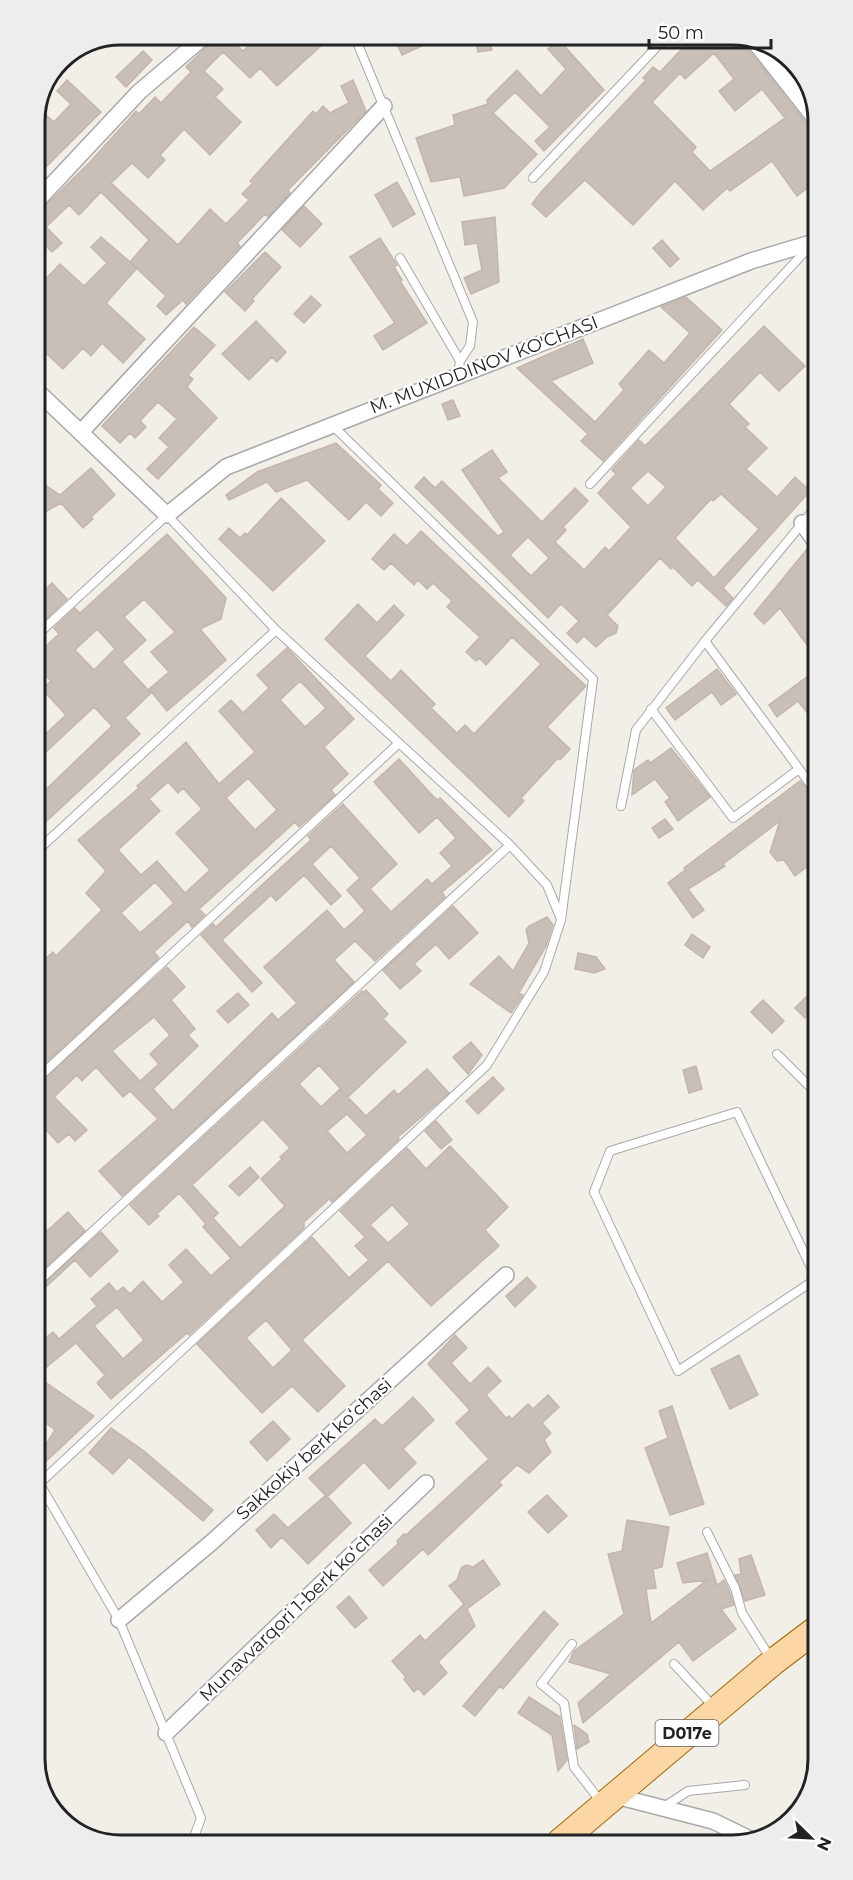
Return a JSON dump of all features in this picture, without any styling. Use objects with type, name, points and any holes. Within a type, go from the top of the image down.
[{"type":"main road","name":"D017e","points":[[568,1835],[773,1662],[808,1636]]},
{"type":"street","points":[[45,192],[138,92],[193,45]]},
{"type":"street","points":[[762,52],[807,108]]},
{"type":"street","points":[[81,432],[384,106]]},
{"type":"street","name":"M. MUXIDDINOV KO'CHASI","points":[[167,515],[226,467],[331,424],[459,367],[751,261],[808,244]]},
{"type":"street","points":[[45,402],[81,432],[167,515]]},
{"type":"street","points":[[802,523],[808,531]]},
{"type":"street","name":"Sakkokiy berk koʻchasi","points":[[119,1620],[212,1542],[506,1275]]},
{"type":"street","name":"Munavvarqori 1-berk koʻchasi","points":[[166,1733],[426,1483]]},
{"type":"street","points":[[608,1800],[663,1808],[713,1821],[741,1834]]},
{"type":"lane","points":[[358,45],[473,321],[470,346],[459,367]]},
{"type":"lane","points":[[533,178],[659,45]]},
{"type":"lane","points":[[590,484],[808,248]]},
{"type":"lane","points":[[400,258],[459,367]]},
{"type":"lane","points":[[45,1476],[487,1065],[544,972],[561,920],[593,679],[331,424]]},
{"type":"lane","points":[[45,628],[167,515],[276,630],[510,845],[547,885],[561,920]]},
{"type":"lane","points":[[621,807],[636,730],[705,641],[808,516]]},
{"type":"lane","points":[[45,844],[276,630]]},
{"type":"lane","points":[[705,641],[808,781]]},
{"type":"lane","points":[[651,709],[734,818],[799,768]]},
{"type":"lane","points":[[45,1072],[398,744]]},
{"type":"lane","points":[[45,1276],[510,845]]},
{"type":"lane","points":[[777,1054],[808,1085]]},
{"type":"lane","points":[[808,1261],[737,1112],[610,1151],[594,1192],[678,1371],[808,1286]]},
{"type":"lane","points":[[45,1490],[119,1620],[201,1818],[195,1835]]},
{"type":"lane","points":[[707,1532],[735,1588],[742,1613],[773,1662]]},
{"type":"lane","points":[[572,1644],[540,1684],[564,1703],[574,1767],[608,1800]]},
{"type":"lane","points":[[674,1664],[716,1710]]},
{"type":"lane","points":[[663,1808],[688,1791],[745,1785]]},
{"type":"building","points":[[209,45],[237,45],[243,51],[250,45],[322,45],[277,86],[260,68],[250,78],[223,52],[204,71],[223,89],[215,97],[241,122],[210,155],[184,129],[160,155],[165,160],[148,178],[132,163],[111,183],[178,245],[210,209],[226,224],[249,200],[242,194],[253,183],[250,181],[313,111],[316,114],[323,106],[330,113],[349,103],[341,86],[353,80],[366,111],[288,190],[290,193],[268,217],[265,214],[237,243],[240,246],[186,304],[183,300],[166,315],[157,306],[166,296],[130,262],[149,240],[101,192],[79,215],[69,205],[46,227],[62,243],[52,252],[45,245],[45,206],[90,162],[136,111],[139,114],[155,97],[161,103],[191,72],[186,67]]},
{"type":"building","points":[[397,45],[424,45],[402,55]]},
{"type":"building","points":[[476,45],[491,45],[492,50],[478,52]]},
{"type":"building","points":[[552,45],[563,45],[604,90],[544,151],[535,141],[550,127],[515,92],[493,113],[537,154],[504,188],[464,196],[460,177],[431,182],[416,138],[455,125],[453,115],[488,104],[487,100],[517,70],[541,96],[566,69],[548,49]]},
{"type":"building","points":[[686,45],[746,46],[808,125],[808,188],[797,196],[772,161],[730,191],[727,188],[703,210],[675,181],[633,225],[585,180],[546,217],[532,204],[646,80],[643,78],[653,67],[660,72]],"holes":[[[714,53],[734,79],[719,91],[735,111],[762,89],[785,118],[710,171],[692,152],[696,147],[652,102],[680,73],[685,79]]]},
{"type":"building","points":[[143,51],[152,60],[126,87],[116,77]]},
{"type":"building","points":[[67,80],[101,112],[45,168],[45,114],[54,122],[71,104],[57,91]]},
{"type":"building","points":[[397,182],[415,214],[393,227],[375,195]]},
{"type":"building","points":[[304,206],[322,224],[300,247],[282,230]]},
{"type":"building","points":[[495,217],[499,282],[471,294],[464,278],[482,270],[477,243],[465,245],[462,222]]},
{"type":"building","points":[[101,237],[137,268],[106,303],[145,339],[123,363],[102,343],[91,356],[83,348],[63,369],[45,352],[45,280],[60,264],[84,286],[107,263],[91,247]]},
{"type":"building","points":[[380,238],[397,265],[394,267],[402,280],[400,281],[427,323],[383,350],[374,336],[395,323],[350,257]]},
{"type":"building","points":[[662,240],[679,259],[670,267],[653,248]]},
{"type":"building","points":[[265,252],[281,267],[252,299],[254,301],[245,311],[225,292]]},
{"type":"building","points":[[311,296],[321,305],[304,323],[294,314]]},
{"type":"building","points":[[686,297],[722,330],[603,461],[581,441],[588,434],[517,368],[583,339],[593,363],[551,381],[595,422],[624,390],[619,384],[649,350],[664,363],[690,333],[661,307]]},
{"type":"building","points":[[256,321],[286,352],[277,362],[272,357],[249,380],[222,354]]},
{"type":"building","points":[[764,326],[805,366],[779,391],[760,372],[729,404],[749,424],[745,427],[767,448],[746,469],[777,497],[795,477],[808,489],[808,493],[723,588],[733,598],[726,606],[698,580],[692,586],[660,558],[607,615],[618,626],[616,633],[607,637],[596,647],[584,636],[577,643],[567,633],[579,621],[561,604],[548,618],[415,487],[424,477],[435,488],[442,481],[498,536],[504,532],[462,470],[492,450],[507,472],[498,478],[542,522],[575,488],[588,501],[563,527],[566,530],[555,542],[584,570],[605,547],[609,551],[631,527],[598,493],[616,474],[612,470],[639,440],[645,446]],"holes":[[[648,471],[666,487],[648,506],[630,488]],[[721,494],[759,529],[714,578],[675,538],[711,499],[713,501]],[[528,537],[549,558],[531,576],[510,555]]]},
{"type":"building","points":[[194,327],[215,345],[188,375],[193,379],[187,387],[217,418],[158,479],[147,469],[169,447],[159,438],[177,419],[158,402],[140,421],[146,427],[135,438],[130,433],[120,443],[102,426]]},
{"type":"building","points":[[453,400],[460,416],[448,420],[442,404]]},
{"type":"building","points":[[336,443],[381,485],[378,489],[393,503],[381,516],[366,502],[349,520],[307,480],[276,492],[267,482],[229,500],[226,495],[257,472]]},
{"type":"building","points":[[91,468],[115,495],[91,517],[93,519],[83,528],[61,503],[45,512],[45,485],[60,495]]},
{"type":"building","points":[[281,498],[325,541],[273,591],[219,539],[229,528],[240,538],[245,533],[247,535]]},
{"type":"building","points":[[421,531],[586,686],[547,727],[570,749],[560,760],[558,758],[521,798],[524,801],[509,817],[325,639],[358,604],[377,623],[394,605],[404,615],[365,656],[391,681],[401,670],[435,704],[431,708],[457,733],[465,725],[474,734],[541,664],[512,637],[486,665],[479,658],[476,661],[466,652],[480,637],[447,607],[452,601],[433,583],[427,589],[418,580],[414,585],[391,563],[384,570],[372,559],[394,534],[407,546]]},
{"type":"building","points":[[167,534],[226,598],[221,619],[200,629],[226,660],[167,711],[149,689],[169,672],[151,652],[175,632],[144,599],[124,617],[146,640],[122,662],[151,693],[125,718],[140,734],[45,823],[45,790],[112,726],[94,707],[47,751],[45,749],[45,734],[66,715],[45,692],[45,686],[51,681],[45,675],[45,647],[59,634],[54,628],[75,608],[80,613]],"holes":[[[97,629],[115,649],[94,670],[75,650]]]},
{"type":"building","points":[[808,548],[808,646],[780,608],[764,624],[754,614]]},
{"type":"building","points":[[52,583],[67,599],[46,619],[45,618],[45,590]]},
{"type":"building","points":[[287,648],[354,719],[324,747],[348,774],[331,790],[335,795],[299,827],[295,822],[199,909],[205,915],[192,927],[188,921],[154,952],[159,958],[45,1064],[45,959],[53,952],[56,956],[102,910],[86,893],[106,871],[78,840],[139,788],[137,786],[186,742],[219,784],[255,752],[219,711],[231,700],[243,713],[269,688],[257,675]],"holes":[[[300,681],[326,708],[305,727],[280,700]],[[248,778],[277,810],[255,830],[226,798]],[[168,782],[178,793],[183,788],[202,809],[176,833],[210,870],[185,893],[157,861],[141,875],[118,850],[160,811],[149,799]],[[155,882],[174,903],[140,933],[121,913]]]},
{"type":"building","points":[[717,669],[736,694],[721,705],[712,692],[675,720],[666,708]]},
{"type":"building","points":[[808,676],[808,714],[798,701],[777,717],[769,705]]},
{"type":"building","points":[[671,748],[710,797],[678,821],[665,802],[670,798],[655,779],[632,795],[634,770],[648,760],[650,763]]},
{"type":"building","points":[[399,759],[433,796],[438,800],[440,798],[492,850],[442,892],[445,897],[375,961],[355,941],[334,960],[354,982],[122,1196],[99,1171],[158,1119],[130,1091],[123,1097],[96,1067],[82,1081],[77,1075],[54,1097],[87,1130],[75,1141],[69,1134],[58,1143],[45,1129],[45,1078],[167,967],[185,987],[171,1000],[195,1029],[188,1035],[198,1046],[153,1089],[173,1111],[272,1013],[278,1020],[297,1003],[264,967],[327,910],[344,930],[365,911],[347,890],[360,878],[331,846],[312,864],[341,896],[331,905],[304,875],[276,901],[271,895],[222,940],[262,983],[252,992],[201,935],[213,924],[216,927],[311,840],[308,836],[343,804],[397,864],[370,889],[391,912],[427,879],[432,884],[452,866],[440,853],[456,838],[437,817],[419,833],[374,782]],"holes":[[[154,1017],[170,1035],[150,1054],[159,1064],[140,1081],[112,1051]]]},
{"type":"building","points":[[800,781],[808,790],[808,866],[795,876],[784,860],[777,861],[770,852],[780,821],[723,864],[725,866],[688,889],[704,910],[693,918],[668,883],[685,870],[684,868]]},
{"type":"building","points":[[665,819],[673,829],[659,838],[652,828]]},
{"type":"building","points":[[453,906],[478,933],[449,959],[436,944],[414,964],[421,971],[400,989],[383,970]]},
{"type":"building","points":[[547,917],[553,925],[546,946],[519,993],[523,995],[511,1013],[470,984],[499,956],[513,971],[529,943],[526,930],[529,926]]},
{"type":"building","points":[[692,934],[710,947],[703,958],[685,945]]},
{"type":"building","points":[[578,953],[596,957],[605,969],[594,973],[575,969]]},
{"type":"building","points":[[366,990],[388,1014],[383,1019],[406,1042],[348,1097],[319,1065],[299,1084],[321,1107],[340,1089],[366,1116],[394,1090],[398,1095],[427,1069],[449,1093],[397,1138],[399,1139],[332,1202],[329,1199],[304,1222],[304,1228],[189,1335],[187,1333],[111,1399],[97,1383],[105,1375],[76,1343],[45,1368],[45,1338],[53,1332],[59,1339],[97,1306],[91,1299],[109,1283],[117,1292],[123,1287],[130,1294],[143,1281],[162,1302],[184,1282],[169,1265],[186,1249],[211,1276],[231,1258],[203,1227],[206,1224],[179,1193],[149,1225],[130,1205],[362,991],[363,993]],"holes":[[[347,1114],[367,1135],[347,1153],[327,1131]],[[263,1119],[290,1148],[261,1179],[285,1206],[240,1248],[213,1218],[218,1213],[192,1185]],[[117,1307],[144,1340],[123,1359],[94,1326]]]},
{"type":"building","points":[[238,993],[249,1005],[228,1023],[217,1011]]},
{"type":"building","points":[[808,995],[808,1015],[805,1018],[795,1008]]},
{"type":"building","points":[[763,1000],[784,1021],[772,1033],[751,1012]]},
{"type":"building","points":[[471,1042],[482,1055],[468,1074],[453,1057]]},
{"type":"building","points":[[696,1066],[702,1089],[689,1093],[683,1070]]},
{"type":"building","points":[[493,1077],[504,1089],[478,1114],[466,1101]]},
{"type":"building","points":[[436,1121],[452,1140],[441,1149],[425,1131]]},
{"type":"building","points":[[450,1146],[508,1207],[485,1230],[499,1246],[431,1306],[388,1261],[302,1340],[345,1386],[318,1412],[292,1386],[262,1413],[197,1344],[312,1237],[349,1278],[369,1260],[355,1246],[365,1237],[340,1211],[407,1148],[426,1169]],"holes":[[[392,1205],[410,1224],[388,1243],[370,1225]],[[266,1320],[292,1350],[273,1368],[246,1338]]]},
{"type":"building","points":[[250,1167],[259,1177],[239,1196],[229,1186]]},
{"type":"building","points":[[68,1212],[85,1231],[45,1268],[45,1229],[47,1231]]},
{"type":"building","points":[[101,1232],[118,1251],[90,1277],[75,1260],[45,1288],[45,1282]]},
{"type":"building","points":[[527,1277],[536,1287],[515,1307],[506,1296]]},
{"type":"building","points":[[455,1335],[467,1348],[451,1363],[470,1384],[488,1367],[501,1381],[486,1395],[506,1418],[509,1416],[512,1419],[528,1404],[533,1409],[548,1395],[559,1407],[542,1423],[551,1433],[544,1440],[551,1452],[529,1473],[517,1465],[499,1482],[502,1485],[428,1555],[423,1549],[383,1586],[369,1570],[398,1544],[397,1541],[404,1534],[406,1535],[489,1459],[456,1423],[470,1410],[428,1364]]},
{"type":"building","points":[[739,1355],[758,1395],[730,1409],[711,1369]]},
{"type":"building","points":[[45,1382],[94,1416],[45,1462],[45,1446],[55,1430],[45,1422]]},
{"type":"building","points":[[413,1397],[434,1420],[403,1449],[416,1463],[389,1489],[364,1462],[327,1497],[309,1478],[375,1419],[382,1426]]},
{"type":"building","points":[[672,1406],[704,1504],[670,1515],[645,1448],[668,1438],[659,1411]]},
{"type":"building","points":[[273,1421],[290,1439],[267,1461],[250,1442]]},
{"type":"building","points":[[111,1428],[144,1451],[213,1510],[203,1521],[129,1457],[113,1474],[89,1453]]},
{"type":"building","points":[[326,1495],[351,1523],[308,1564],[282,1537],[271,1548],[256,1530],[274,1514],[288,1528]]},
{"type":"building","points":[[547,1495],[567,1516],[548,1533],[528,1512]]},
{"type":"building","points":[[627,1520],[669,1527],[662,1567],[653,1569],[656,1588],[646,1589],[651,1623],[707,1580],[683,1583],[677,1563],[707,1553],[717,1585],[724,1580],[729,1590],[734,1605],[721,1609],[736,1629],[693,1661],[679,1642],[583,1723],[578,1703],[611,1674],[569,1662],[574,1651],[624,1614],[608,1554],[622,1551]]},
{"type":"building","points":[[751,1555],[765,1595],[745,1601],[735,1575],[741,1574],[739,1559]]},
{"type":"building","points":[[483,1560],[500,1584],[467,1609],[475,1626],[438,1662],[447,1673],[424,1695],[418,1688],[414,1692],[404,1679],[406,1677],[392,1661],[420,1635],[425,1641],[464,1604],[449,1586],[457,1580],[461,1568],[466,1565],[473,1567]]},
{"type":"building","points":[[349,1596],[367,1618],[355,1628],[337,1607]]},
{"type":"building","points":[[544,1611],[558,1624],[503,1689],[500,1686],[475,1716],[463,1706]]},
{"type":"building","points":[[529,1697],[560,1717],[567,1760],[558,1771],[552,1735],[518,1713]]},
{"type":"building","points":[[574,1725],[587,1734],[589,1742],[577,1749]]}]
